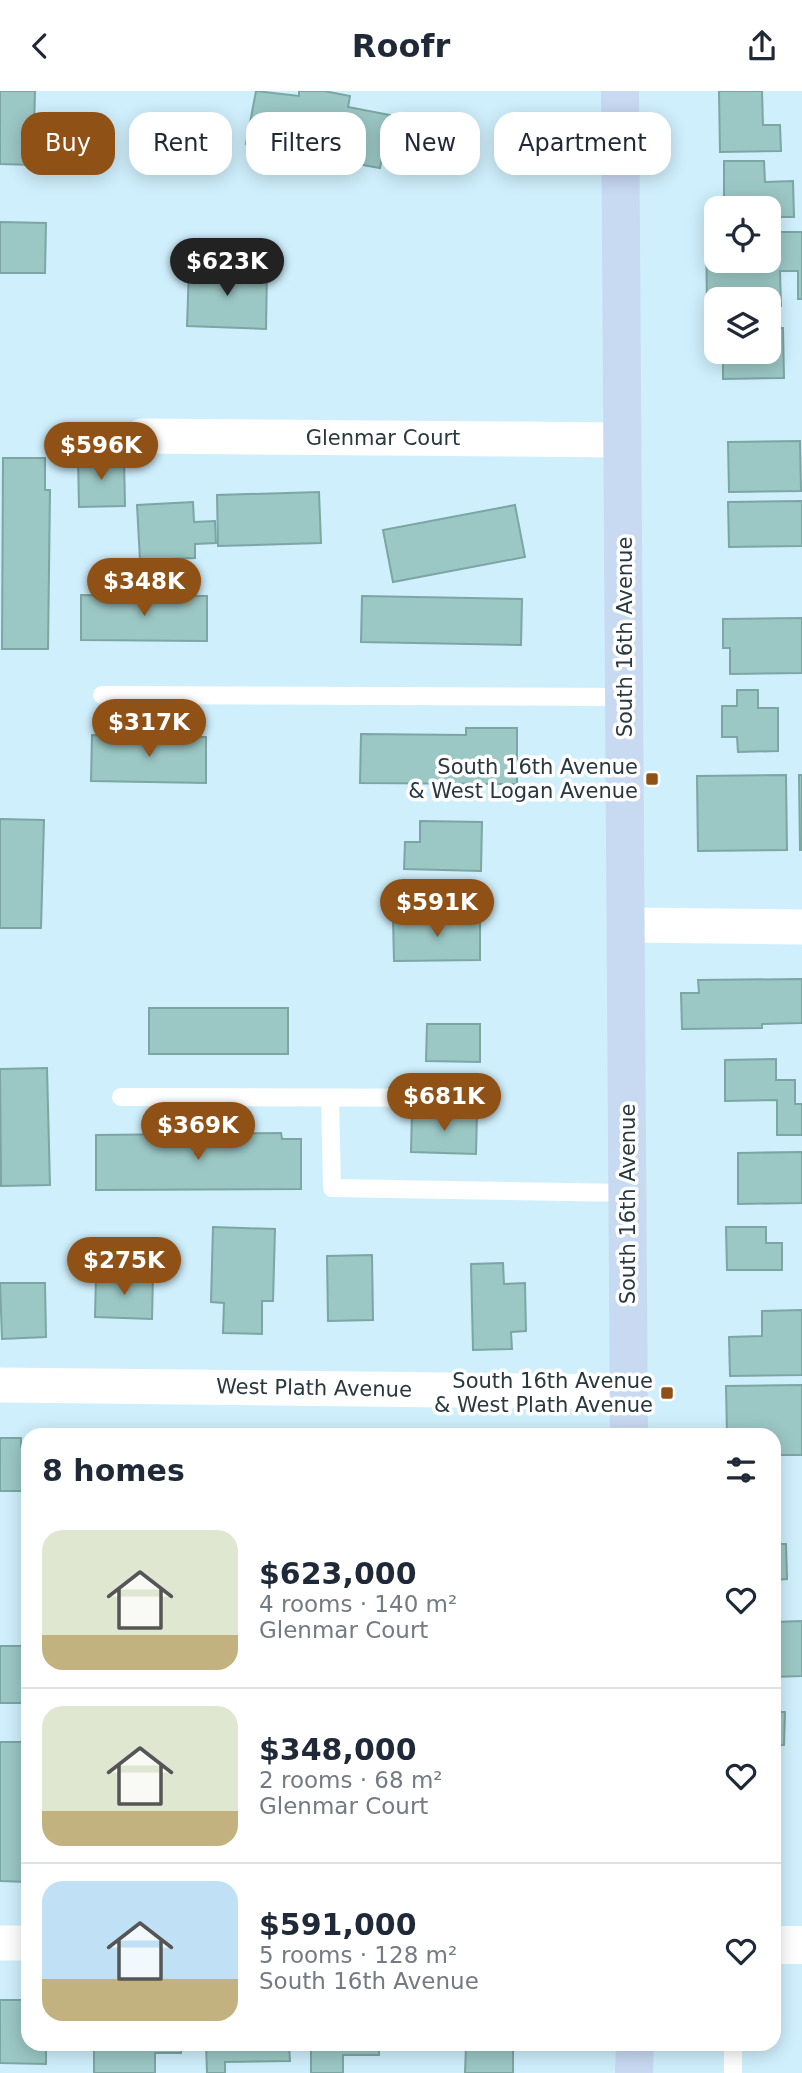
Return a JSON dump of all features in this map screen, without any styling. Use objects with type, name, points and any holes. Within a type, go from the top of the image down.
[{"type":"main road","name":"South 16th Avenue","points":[[620,91],[629,1428]]},
{"type":"main road","points":[[634,2073],[635,2051]]},
{"type":"street","name":"Glenmar Court","points":[[142,436],[623,440]]},
{"type":"street","points":[[627,925],[802,927]]},
{"type":"street","name":"West Plath Avenue","points":[[0,1385],[629,1392]]},
{"type":"street","points":[[0,1943],[21,1943]]},
{"type":"street","points":[[781,1945],[802,1945]]},
{"type":"lane","points":[[102,695],[625,697]]},
{"type":"lane","points":[[121,1097],[488,1098]]},
{"type":"lane","points":[[330,1098],[332,1188],[628,1193]]},
{"type":"lane","points":[[733,2051],[733,2073]]},
{"type":"building","points":[[0,91],[35,91],[34,112],[21,112],[21,165],[0,164]]},
{"type":"building","points":[[256,91],[299,96],[299,91],[324,91],[350,96],[348,107],[380,113],[380,168],[366,165],[366,112],[252,112]]},
{"type":"building","points":[[719,91],[762,91],[763,125],[780,125],[781,151],[720,152]]},
{"type":"building","points":[[724,161],[764,161],[765,182],[793,181],[794,217],[781,217],[781,196],[724,196]]},
{"type":"building","points":[[0,222],[46,223],[45,273],[0,273]]},
{"type":"building","points":[[781,232],[802,232],[802,299],[798,299],[798,271],[781,271]]},
{"type":"building","points":[[189,268],[267,269],[266,329],[187,326]]},
{"type":"building","points":[[707,273],[780,273],[780,287],[707,287]]},
{"type":"building","points":[[783,328],[784,378],[723,379],[723,364],[781,364]]},
{"type":"building","points":[[800,441],[801,491],[729,492],[728,442]]},
{"type":"building","points":[[124,457],[125,506],[79,507],[78,458]]},
{"type":"building","points":[[3,458],[45,458],[45,490],[50,490],[48,649],[2,649]]},
{"type":"building","points":[[319,492],[321,543],[218,546],[217,495]]},
{"type":"building","points":[[802,501],[802,546],[729,547],[728,502]]},
{"type":"building","points":[[193,502],[194,522],[215,521],[216,543],[195,544],[195,558],[140,560],[137,505]]},
{"type":"building","points":[[515,505],[525,557],[393,582],[383,530]]},
{"type":"building","points":[[81,595],[207,596],[207,641],[81,640]]},
{"type":"building","points":[[362,596],[522,599],[521,645],[361,642]]},
{"type":"building","points":[[802,618],[802,673],[730,674],[730,648],[723,648],[723,619]]},
{"type":"building","points":[[737,690],[758,690],[758,708],[778,708],[778,751],[738,752],[737,737],[722,737],[722,706],[737,706]]},
{"type":"building","points":[[466,728],[517,728],[517,784],[360,783],[361,734],[466,735]]},
{"type":"building","points":[[92,735],[206,737],[206,783],[91,781]]},
{"type":"building","points":[[786,775],[787,850],[698,851],[697,776]]},
{"type":"building","points":[[799,775],[802,775],[802,850],[800,850]]},
{"type":"building","points":[[0,819],[44,820],[41,928],[0,928]]},
{"type":"building","points":[[420,821],[482,822],[481,871],[404,869],[405,842],[420,842]]},
{"type":"building","points":[[480,918],[480,960],[394,961],[393,919]]},
{"type":"building","points":[[802,979],[802,1023],[762,1024],[762,1028],[682,1029],[681,993],[699,993],[698,980]]},
{"type":"building","points":[[149,1008],[288,1008],[288,1054],[149,1054]]},
{"type":"building","points":[[427,1024],[480,1024],[480,1062],[426,1061]]},
{"type":"building","points":[[776,1059],[776,1080],[795,1080],[795,1104],[802,1104],[802,1135],[777,1135],[777,1100],[725,1101],[725,1060]]},
{"type":"building","points":[[47,1068],[50,1185],[1,1186],[0,1069]]},
{"type":"building","points":[[412,1111],[477,1113],[476,1154],[411,1152]]},
{"type":"building","points":[[281,1133],[282,1139],[301,1139],[301,1189],[96,1190],[96,1135]]},
{"type":"building","points":[[802,1152],[802,1203],[738,1204],[738,1153]]},
{"type":"building","points":[[213,1227],[275,1229],[273,1301],[262,1301],[262,1334],[223,1333],[224,1303],[211,1302]]},
{"type":"building","points":[[726,1227],[766,1227],[766,1243],[782,1243],[782,1270],[727,1270]]},
{"type":"building","points":[[372,1255],[373,1320],[328,1321],[327,1256]]},
{"type":"building","points":[[503,1263],[504,1284],[525,1283],[526,1331],[511,1332],[512,1349],[473,1350],[471,1264]]},
{"type":"building","points":[[96,1275],[153,1276],[152,1319],[95,1317]]},
{"type":"building","points":[[0,1283],[45,1283],[46,1337],[2,1339]]},
{"type":"building","points":[[802,1310],[802,1375],[730,1376],[729,1337],[762,1336],[762,1311]]},
{"type":"building","points":[[802,1385],[802,1455],[781,1455],[781,1428],[727,1428],[726,1386]]},
{"type":"building","points":[[0,1438],[21,1438],[21,1491],[0,1491]]},
{"type":"building","points":[[781,1544],[786,1544],[787,1579],[781,1579]]},
{"type":"building","points":[[802,1621],[802,1676],[781,1677],[781,1622]]},
{"type":"building","points":[[0,1646],[21,1646],[21,1703],[0,1703]]},
{"type":"building","points":[[781,1712],[785,1712],[784,1745],[781,1745]]},
{"type":"building","points":[[0,1742],[21,1742],[21,1882],[0,1881]]},
{"type":"building","points":[[0,2000],[21,2000],[21,2051],[46,2051],[46,2064],[0,2063]]},
{"type":"building","points":[[94,2051],[181,2051],[155,2053],[155,2073],[94,2073]]},
{"type":"building","points":[[206,2051],[289,2051],[290,2061],[225,2062],[225,2073],[207,2073]]},
{"type":"building","points":[[311,2051],[379,2051],[379,2055],[343,2055],[343,2073],[311,2073]]},
{"type":"building","points":[[466,2051],[513,2051],[513,2073],[465,2073]]},
{"type":"place","name":"South 16th Avenue & West Logan Avenue","points":[[652,779]]},
{"type":"place","name":"South 16th Avenue & West Plath Avenue","points":[[667,1393]]}]
